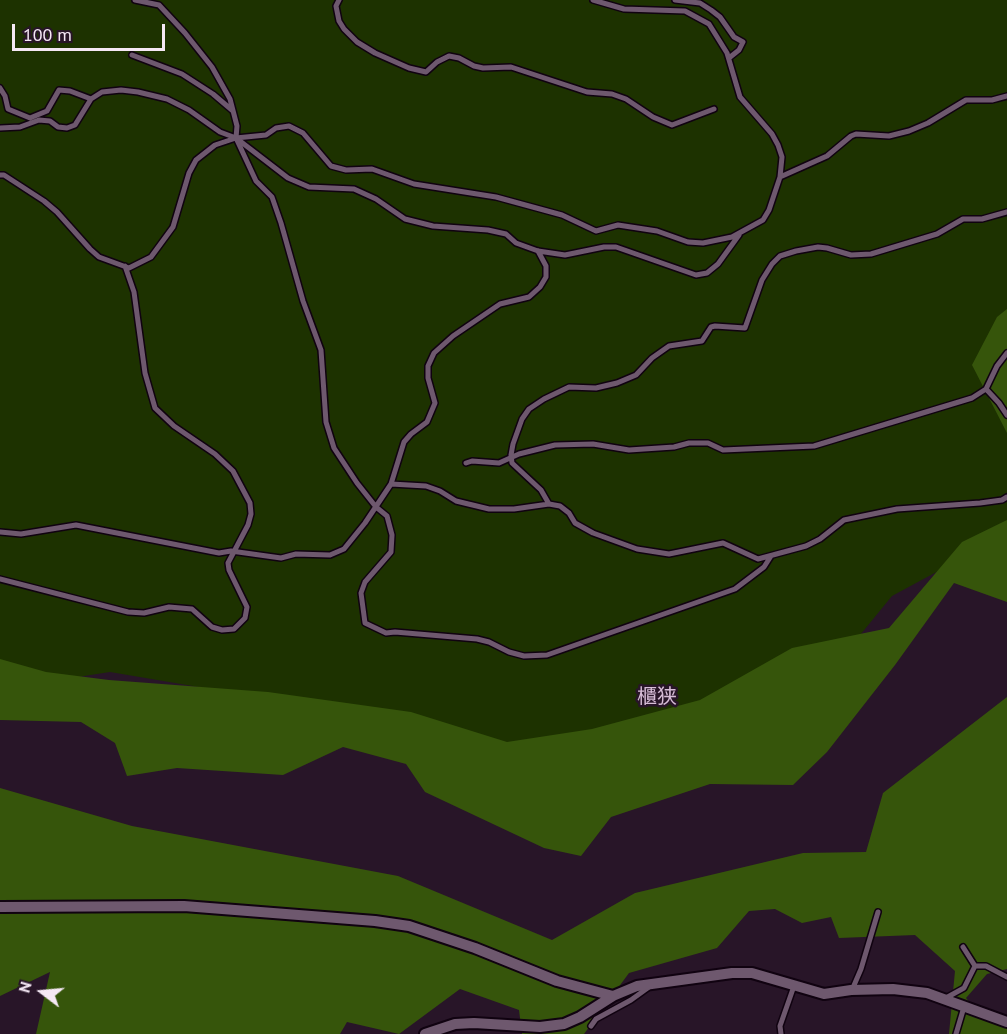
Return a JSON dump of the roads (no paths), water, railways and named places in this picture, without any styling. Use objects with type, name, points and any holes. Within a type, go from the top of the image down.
[{"type":"street","points":[[0,907],[184,906],[375,921],[409,926],[475,948],[557,981],[613,996]]},
{"type":"street","points":[[425,1034],[455,1024],[540,1027],[564,1024],[580,1017],[613,996],[637,986],[732,973],[752,974],[824,994],[851,990],[893,989],[927,993],[1007,1022]]},
{"type":"lane","points":[[135,0],[159,5],[185,33],[212,68],[230,99],[237,126],[236,138],[256,181],[272,197],[303,301],[316,332],[323,367],[326,422],[334,448],[357,483],[376,507],[387,516],[392,535],[391,552],[365,582],[361,593],[365,623],[386,633],[477,639],[524,656],[547,655],[735,589],[764,567],[771,556]]},
{"type":"lane","points":[[339,0],[336,6],[339,21],[357,42],[409,68],[426,72],[437,62],[449,56],[483,68],[512,67],[587,92],[612,94],[626,99],[653,117],[672,125],[714,109]]},
{"type":"lane","points":[[1,173],[50,206],[99,257],[129,268],[151,256],[173,227],[189,173],[196,159],[215,145],[236,138],[266,135],[276,128],[289,126],[303,133],[331,166],[346,170],[372,169],[414,184],[496,197],[562,215],[596,231],[618,225],[657,231],[688,242],[703,243],[732,237],[763,219],[769,210],[780,177],[782,157],[772,134],[740,97],[729,58],[709,24],[685,11],[624,9],[593,0]]},
{"type":"lane","points":[[675,0],[700,3],[720,17],[734,37],[743,42],[739,50],[729,58]]},
{"type":"lane","points":[[132,55],[182,74],[213,94],[234,112]]},
{"type":"lane","points":[[0,88],[5,96],[8,110],[30,118],[47,111],[59,90],[70,91],[91,99]]},
{"type":"lane","points":[[0,128],[20,127],[39,120],[50,121],[58,127],[66,128],[75,125],[91,99],[102,92],[121,90],[166,99],[189,110],[220,132],[236,138],[288,178],[309,187],[354,189],[376,199],[405,219],[433,226],[488,230],[506,234],[516,243],[538,251],[565,255],[603,246],[616,248],[696,275],[707,273],[718,264],[741,232]]},
{"type":"lane","points":[[780,177],[827,156],[856,134],[889,136],[909,131],[928,123],[966,100],[992,100],[1007,96]]},
{"type":"lane","points":[[549,504],[540,490],[517,469],[511,459],[513,444],[522,419],[529,409],[544,399],[569,387],[596,388],[636,375],[652,358],[669,346],[702,341],[711,327],[745,328],[762,280],[780,256],[818,248],[827,248],[851,255],[871,254],[937,234],[963,219],[982,219],[1007,212]]},
{"type":"lane","points":[[0,532],[21,534],[76,525],[219,553],[233,552],[281,558],[296,554],[330,555],[344,549],[391,484],[404,442],[427,422],[435,404],[428,378],[428,366],[434,353],[453,336],[500,304],[529,297],[540,287],[546,277],[546,266],[538,251]]},
{"type":"lane","points":[[0,579],[128,612],[144,613],[169,607],[192,609],[212,627],[222,630],[234,629],[245,618],[247,607],[229,570],[228,563],[248,525],[251,514],[250,503],[233,471],[215,454],[174,426],[156,408],[145,373],[134,292],[124,267]]},
{"type":"lane","points":[[466,463],[472,461],[499,463],[519,454],[555,445],[574,444],[593,444],[629,450],[674,447],[689,443],[708,443],[723,450],[814,446],[972,398],[986,389],[1007,352]]},
{"type":"lane","points":[[986,389],[1007,416]]},
{"type":"lane","points":[[391,484],[426,486],[456,501],[489,509],[514,509],[549,504],[560,506],[569,513],[575,523],[593,533],[637,549],[669,554],[723,543],[758,560],[806,546],[820,539],[844,520],[897,509],[980,503],[1002,500],[1007,497]]},
{"type":"lane","points":[[851,990],[861,969],[878,912]]},
{"type":"lane","points":[[963,947],[975,966]]},
{"type":"lane","points":[[975,966],[986,966],[1007,977]]},
{"type":"lane","points":[[943,999],[964,988],[975,966]]},
{"type":"lane","points":[[591,1026],[596,1019],[631,1000],[652,984]]},
{"type":"lane","points":[[781,1034],[780,1026],[794,986]]},
{"type":"lane","points":[[956,1034],[964,1007]]},
{"type":"district","name":"櫃狭","points":[[657,697]]}]
